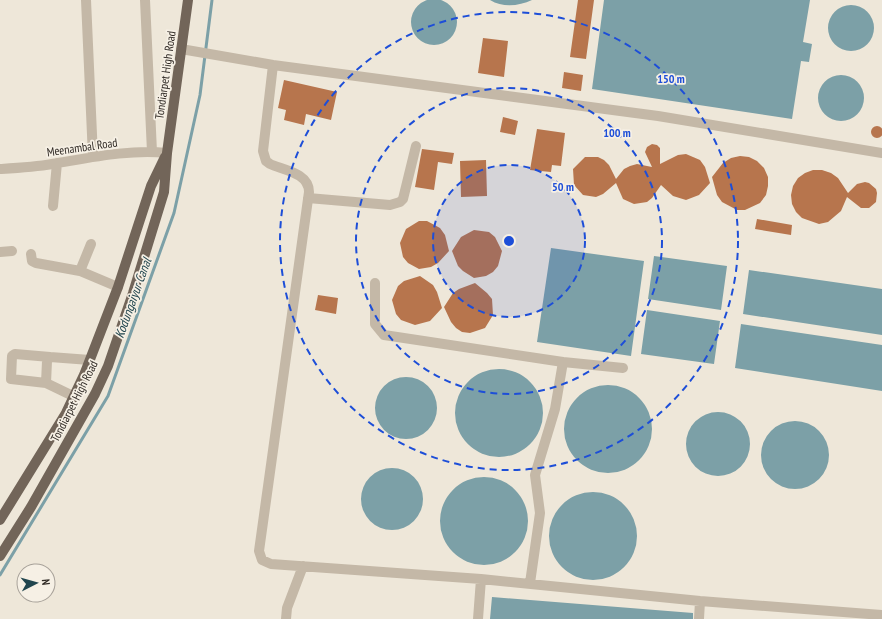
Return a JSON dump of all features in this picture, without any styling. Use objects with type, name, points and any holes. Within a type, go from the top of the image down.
[{"type":"main road","name":"Tondiarpet High Road","points":[[0,556],[31,507],[95,394],[108,366],[133,293],[164,192],[167,153],[188,0]]},
{"type":"main road","name":"Tondiarpet High Road","points":[[0,520],[66,413],[90,360],[118,287],[151,186],[167,153]]},
{"type":"street","points":[[86,0],[93,157]]},
{"type":"street","points":[[145,0],[152,152]]},
{"type":"street","points":[[181,49],[272,65],[658,116],[882,154]]},
{"type":"street","points":[[272,65],[264,141],[264,156],[266,161],[270,164],[303,177],[309,188],[259,551],[260,558],[264,562],[272,564],[481,579],[700,601],[882,614]]},
{"type":"street","points":[[308,198],[390,205],[400,202],[403,199],[416,146]]},
{"type":"street","name":"Meenambal Road","points":[[0,169],[58,163],[93,157],[152,152],[167,153]]},
{"type":"street","points":[[53,206],[58,163]]},
{"type":"street","points":[[80,271],[91,244]]},
{"type":"street","points":[[0,252],[12,251]]},
{"type":"street","points":[[31,254],[32,261],[36,264],[80,271],[118,287]]},
{"type":"street","points":[[375,283],[375,324],[384,335],[563,362],[623,368]]},
{"type":"street","points":[[73,396],[46,383],[11,379],[12,356],[15,354],[90,360]]},
{"type":"street","points":[[46,383],[47,361],[50,357]]},
{"type":"street","points":[[530,584],[540,514],[535,475],[555,409],[563,362]]},
{"type":"street","points":[[286,619],[287,608],[303,566]]},
{"type":"street","points":[[478,619],[481,579]]},
{"type":"street","points":[[699,619],[700,601]]},
{"type":"water","points":[[434,-1],[447,3],[453,9],[457,22],[453,35],[447,41],[434,45],[421,41],[415,35],[411,22],[415,9],[421,3]]},
{"type":"water","points":[[490,0],[532,0],[522,4],[506,5],[495,3]]},
{"type":"water","points":[[604,0],[810,0],[803,42],[812,44],[809,62],[801,61],[792,119],[592,89]]},
{"type":"water","points":[[851,5],[864,9],[870,15],[874,28],[870,41],[864,47],[851,51],[838,47],[832,41],[828,28],[832,15],[838,9]]},
{"type":"water","points":[[841,75],[854,79],[860,85],[864,98],[860,111],[854,117],[841,121],[828,117],[822,111],[818,98],[822,85],[828,79]]},
{"type":"water","points":[[551,248],[644,261],[631,356],[537,342]]},
{"type":"water","points":[[654,256],[727,266],[721,310],[648,299]]},
{"type":"water","points":[[749,270],[882,289],[882,335],[743,314]]},
{"type":"water","points":[[647,310],[720,321],[714,364],[641,354]]},
{"type":"water","points":[[741,324],[882,345],[882,391],[735,368]]},
{"type":"water","points":[[499,369],[516,372],[524,376],[536,388],[540,396],[543,413],[540,430],[536,438],[524,450],[516,454],[499,457],[482,454],[474,450],[462,438],[458,430],[455,413],[458,396],[462,388],[474,376],[482,372]]},
{"type":"water","points":[[400,377],[412,377],[428,386],[435,396],[437,408],[435,420],[428,430],[412,439],[400,439],[389,434],[380,425],[375,414],[375,402],[380,391],[389,382]]},
{"type":"water","points":[[608,385],[625,388],[633,392],[645,404],[649,412],[652,429],[649,446],[645,454],[633,466],[625,470],[608,473],[591,470],[583,466],[571,454],[567,446],[564,429],[567,412],[571,404],[583,392],[591,388]]},
{"type":"water","points":[[718,412],[730,414],[741,421],[748,432],[750,444],[748,456],[741,467],[730,474],[718,476],[706,474],[695,467],[688,456],[686,444],[688,432],[695,421],[706,414]]},
{"type":"water","points":[[795,421],[808,424],[819,431],[826,442],[829,455],[826,468],[819,479],[808,486],[795,489],[782,486],[771,479],[764,468],[761,455],[764,442],[771,431],[782,424]]},
{"type":"water","points":[[386,468],[398,468],[414,477],[421,487],[423,499],[421,511],[414,521],[398,530],[386,530],[375,525],[366,516],[361,505],[361,493],[366,482],[375,473]]},
{"type":"water","points":[[484,477],[501,480],[509,484],[521,496],[525,504],[528,521],[525,538],[521,546],[509,558],[501,562],[484,565],[467,562],[459,558],[447,546],[443,538],[440,521],[443,504],[447,496],[459,484],[467,480]]},
{"type":"water","points":[[593,492],[610,495],[624,505],[634,519],[637,536],[634,553],[624,567],[610,577],[593,580],[576,577],[562,567],[552,553],[549,536],[552,519],[562,505],[576,495]]},
{"type":"water","points":[[492,597],[693,613],[693,619],[490,619]]},
{"type":"building","points":[[578,0],[594,0],[586,59],[570,57]]},
{"type":"building","points":[[483,38],[508,41],[504,77],[478,73]]},
{"type":"building","points":[[564,72],[583,75],[581,91],[562,88]]},
{"type":"building","points":[[284,80],[337,92],[331,120],[306,114],[304,125],[284,120],[286,110],[278,108]]},
{"type":"building","points":[[503,117],[518,121],[515,135],[500,132]]},
{"type":"building","points":[[877,126],[881,128],[883,132],[881,136],[877,138],[873,136],[871,132],[873,128]]},
{"type":"building","points":[[537,129],[565,133],[561,166],[552,165],[551,172],[530,170]]},
{"type":"building","points":[[652,144],[657,145],[660,148],[660,164],[678,155],[686,154],[700,160],[705,167],[710,183],[699,195],[686,200],[673,196],[661,185],[652,198],[647,202],[634,204],[623,199],[616,183],[603,194],[596,197],[583,195],[574,185],[573,169],[585,157],[598,157],[604,160],[609,165],[616,179],[624,169],[630,166],[637,164],[652,167],[645,152],[647,147]]},
{"type":"building","points":[[422,149],[454,153],[452,164],[438,162],[434,190],[415,187]]},
{"type":"building","points":[[740,156],[749,157],[757,161],[764,168],[768,177],[766,195],[760,203],[745,210],[737,210],[722,202],[717,195],[712,177],[723,163],[731,158]]},
{"type":"building","points":[[486,160],[487,196],[461,197],[460,161]]},
{"type":"building","points":[[813,170],[822,170],[831,173],[838,178],[848,193],[857,184],[865,182],[869,183],[876,189],[876,202],[869,208],[861,208],[847,197],[841,211],[828,222],[819,224],[802,218],[796,212],[792,204],[791,195],[793,186],[798,178]]},
{"type":"building","points":[[757,219],[792,225],[791,235],[755,229]]},
{"type":"building","points":[[419,221],[427,221],[440,228],[445,235],[449,251],[438,263],[431,267],[419,269],[408,263],[403,257],[400,243],[406,229]]},
{"type":"building","points":[[474,230],[489,232],[495,237],[502,251],[498,266],[493,272],[486,276],[474,278],[458,266],[452,251],[461,237]]},
{"type":"building","points":[[420,276],[433,285],[442,308],[430,321],[415,325],[401,320],[396,314],[392,300],[398,286],[404,281]]},
{"type":"building","points":[[475,283],[492,299],[493,315],[485,328],[470,333],[462,332],[451,322],[444,307],[453,293]]},
{"type":"building","points":[[318,295],[338,298],[336,314],[315,310]]},
{"type":"waterway","name":"Kodungaiyur Canal","points":[[0,575],[108,396],[174,213],[200,95],[212,0]]}]
